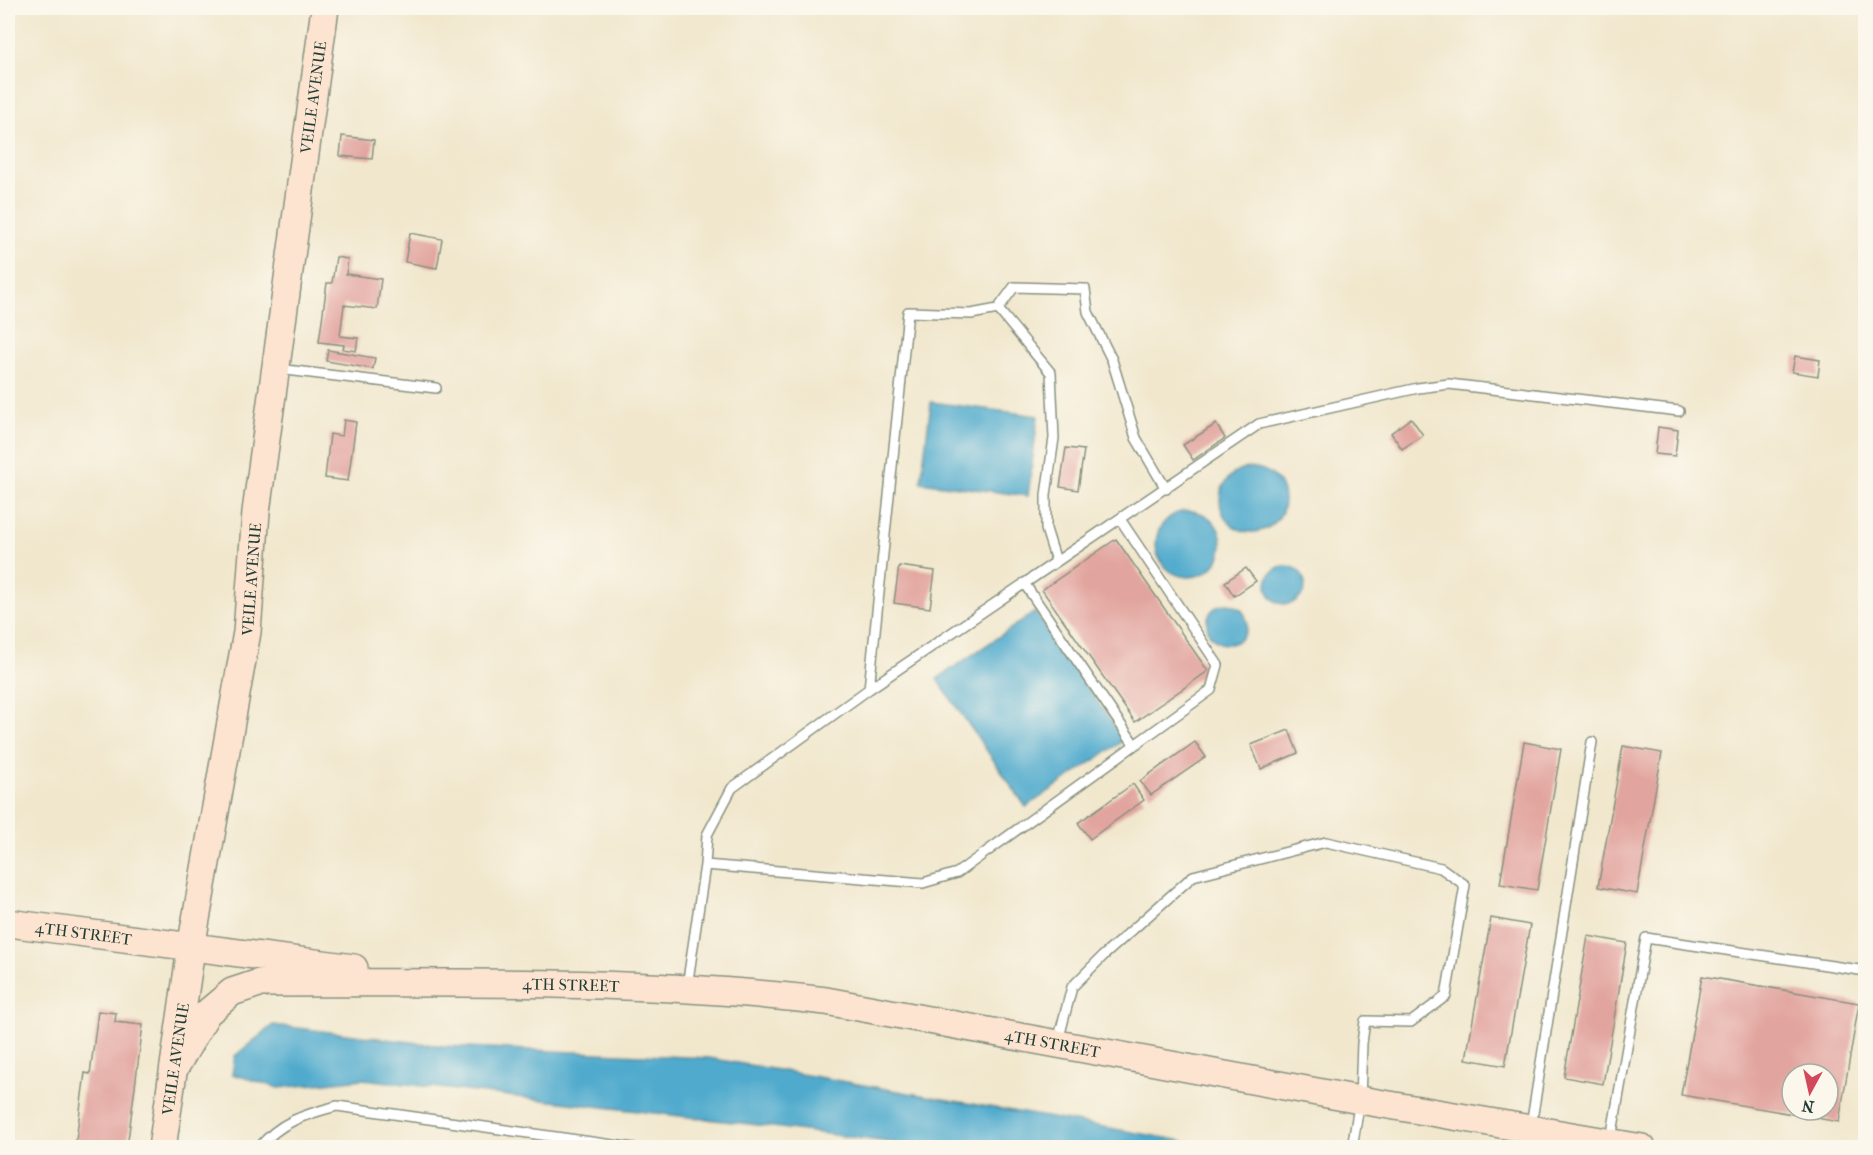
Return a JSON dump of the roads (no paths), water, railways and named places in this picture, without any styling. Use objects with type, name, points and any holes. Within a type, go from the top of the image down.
[{"type":"street","name":"VEILE AVENUE","points":[[162,1148],[212,823],[246,632],[256,512],[325,8]]},
{"type":"street","name":"4TH STREET","points":[[8,922],[192,948],[458,981],[687,988],[826,1001],[1360,1100],[1642,1148]]},
{"type":"street","points":[[174,1069],[207,1013],[231,992],[243,987],[259,983],[458,981]]},
{"type":"lane","points":[[869,689],[908,312],[971,314],[998,309],[1014,287],[1085,289],[1088,312],[1112,360],[1136,438],[1166,489]]},
{"type":"lane","points":[[998,309],[1052,373],[1054,438],[1046,495],[1046,529],[1056,561]]},
{"type":"lane","points":[[276,369],[436,388]]},
{"type":"lane","points":[[687,988],[705,865],[707,835],[732,788],[869,689],[1259,424],[1418,388],[1449,384],[1679,411]]},
{"type":"lane","points":[[705,865],[923,883],[957,873],[1211,690],[1218,665],[1120,519]]},
{"type":"lane","points":[[1024,583],[1134,744]]},
{"type":"lane","points":[[1530,1128],[1592,742]]},
{"type":"lane","points":[[1058,1044],[1072,987],[1192,876],[1326,842],[1440,868],[1466,885],[1446,996],[1411,1022],[1365,1021],[1360,1100],[1352,1148]]},
{"type":"lane","points":[[1611,1143],[1646,938],[1866,971]]},
{"type":"lane","points":[[259,1148],[267,1137],[285,1124],[302,1115],[337,1106],[634,1148]]},
{"type":"water","points":[[931,402],[1038,416],[1028,496],[921,482]]},
{"type":"water","points":[[1246,468],[1258,468],[1275,477],[1282,488],[1284,500],[1282,512],[1275,523],[1258,532],[1246,532],[1234,527],[1225,518],[1220,506],[1220,494],[1225,482],[1234,473]]},
{"type":"water","points":[[1189,511],[1202,514],[1212,521],[1219,531],[1222,544],[1219,557],[1212,567],[1202,574],[1189,577],[1176,574],[1166,567],[1159,557],[1156,544],[1159,531],[1166,521],[1176,514]]},
{"type":"water","points":[[1286,566],[1300,571],[1305,585],[1300,599],[1286,604],[1272,599],[1267,585],[1272,571]]},
{"type":"water","points":[[1227,604],[1235,605],[1241,610],[1246,616],[1246,632],[1241,638],[1235,643],[1227,644],[1219,643],[1213,638],[1208,632],[1207,624],[1208,616],[1213,610],[1219,605]]},
{"type":"water","points":[[1035,612],[1124,740],[1026,807],[937,679]]},
{"type":"water","points":[[273,1025],[443,1046],[709,1058],[1217,1147],[926,1147],[363,1079],[279,1088],[232,1074],[235,1056]]}]
